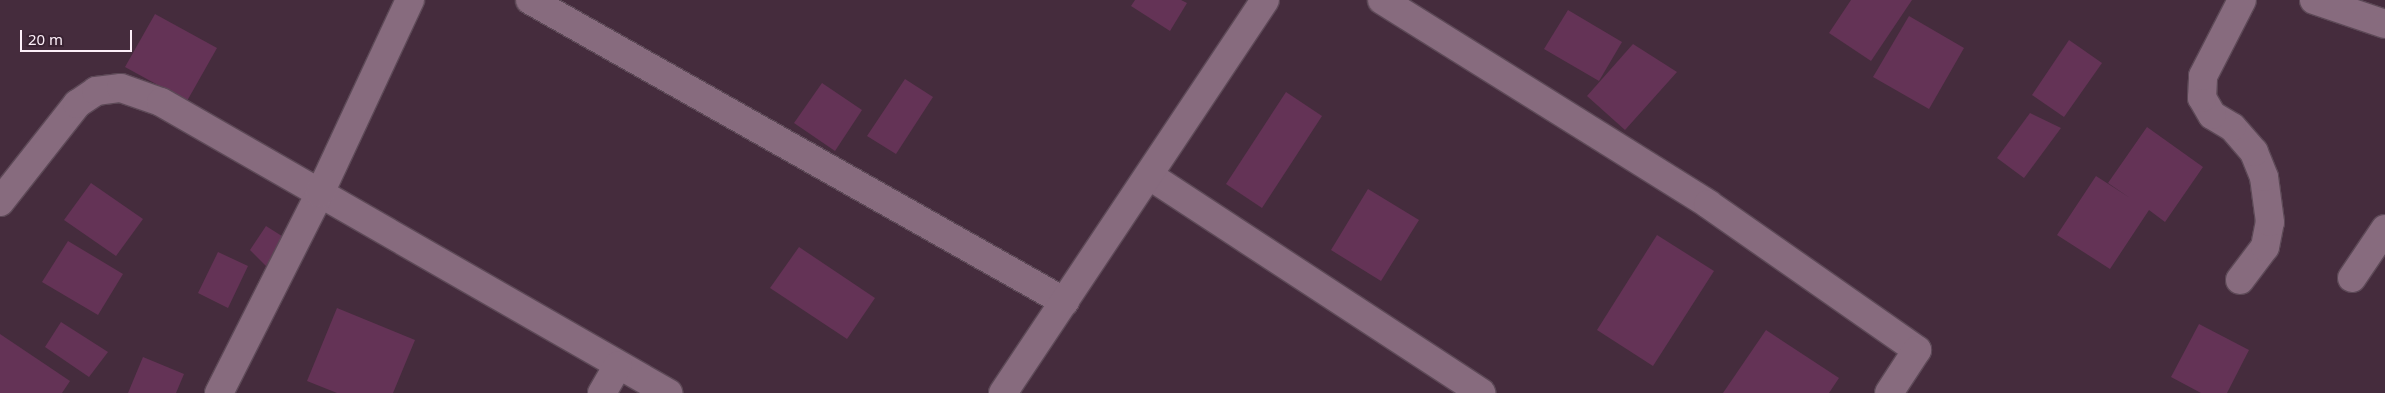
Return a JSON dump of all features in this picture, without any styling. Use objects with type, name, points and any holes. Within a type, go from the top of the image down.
[{"type":"street","points":[[219,393],[320,192],[410,0]]},
{"type":"street","points":[[530,0],[1065,302]]},
{"type":"street","points":[[1004,393],[1150,176],[1265,0]]},
{"type":"street","points":[[1382,0],[1708,204],[1917,350],[1889,393]]},
{"type":"street","points":[[2240,280],[2265,247],[2270,222],[2264,178],[2254,152],[2232,127],[2212,115],[2202,98],[2203,76],[2242,0]]},
{"type":"street","points":[[2314,0],[2385,24]]},
{"type":"street","points":[[0,202],[77,104],[96,91],[121,88],[160,102],[668,393]]},
{"type":"street","points":[[1150,176],[1481,393]]},
{"type":"street","points":[[2352,278],[2385,229]]},
{"type":"street","points":[[602,393],[618,365]]},
{"type":"building","points":[[1135,0],[1181,0],[1187,3],[1170,31],[1131,6]]},
{"type":"building","points":[[1851,0],[1912,0],[1871,61],[1829,33]]},
{"type":"building","points":[[1568,10],[1622,42],[1599,81],[1544,49]]},
{"type":"building","points":[[155,14],[217,48],[187,101],[125,67]]},
{"type":"building","points":[[1909,16],[1964,48],[1929,109],[1873,77]]},
{"type":"building","points":[[2069,40],[2102,63],[2064,117],[2032,95]]},
{"type":"building","points":[[1633,44],[1677,72],[1625,130],[1587,96]]},
{"type":"building","points":[[905,79],[933,97],[896,154],[867,136]]},
{"type":"building","points":[[822,83],[862,110],[835,151],[794,123]]},
{"type":"building","points":[[1286,92],[1322,116],[1262,208],[1226,184]]},
{"type":"building","points":[[2030,113],[2061,128],[2024,178],[1997,158]]},
{"type":"building","points":[[2147,127],[2203,167],[2165,222],[2149,210],[2110,269],[2057,235],[2096,176],[2130,198],[2108,183]]},
{"type":"building","points":[[91,183],[143,219],[116,256],[64,220]]},
{"type":"building","points":[[1368,189],[1419,220],[1381,281],[1331,250]]},
{"type":"building","points":[[266,226],[285,238],[266,266],[250,250]]},
{"type":"building","points":[[1657,235],[1714,271],[1653,366],[1597,330]]},
{"type":"building","points":[[68,241],[123,274],[98,315],[42,282]]},
{"type":"building","points":[[799,247],[875,298],[847,339],[770,288]]},
{"type":"building","points":[[218,252],[248,266],[228,308],[198,293]]},
{"type":"building","points":[[337,308],[415,340],[393,393],[337,393],[307,381]]},
{"type":"building","points":[[61,322],[108,352],[89,377],[45,347]]},
{"type":"building","points":[[2199,324],[2249,350],[2227,393],[2201,393],[2171,377]]},
{"type":"building","points":[[1766,330],[1839,378],[1829,393],[1723,393]]},
{"type":"building","points":[[0,334],[70,381],[62,393],[0,393]]},
{"type":"building","points":[[143,357],[184,374],[176,393],[128,393]]}]
